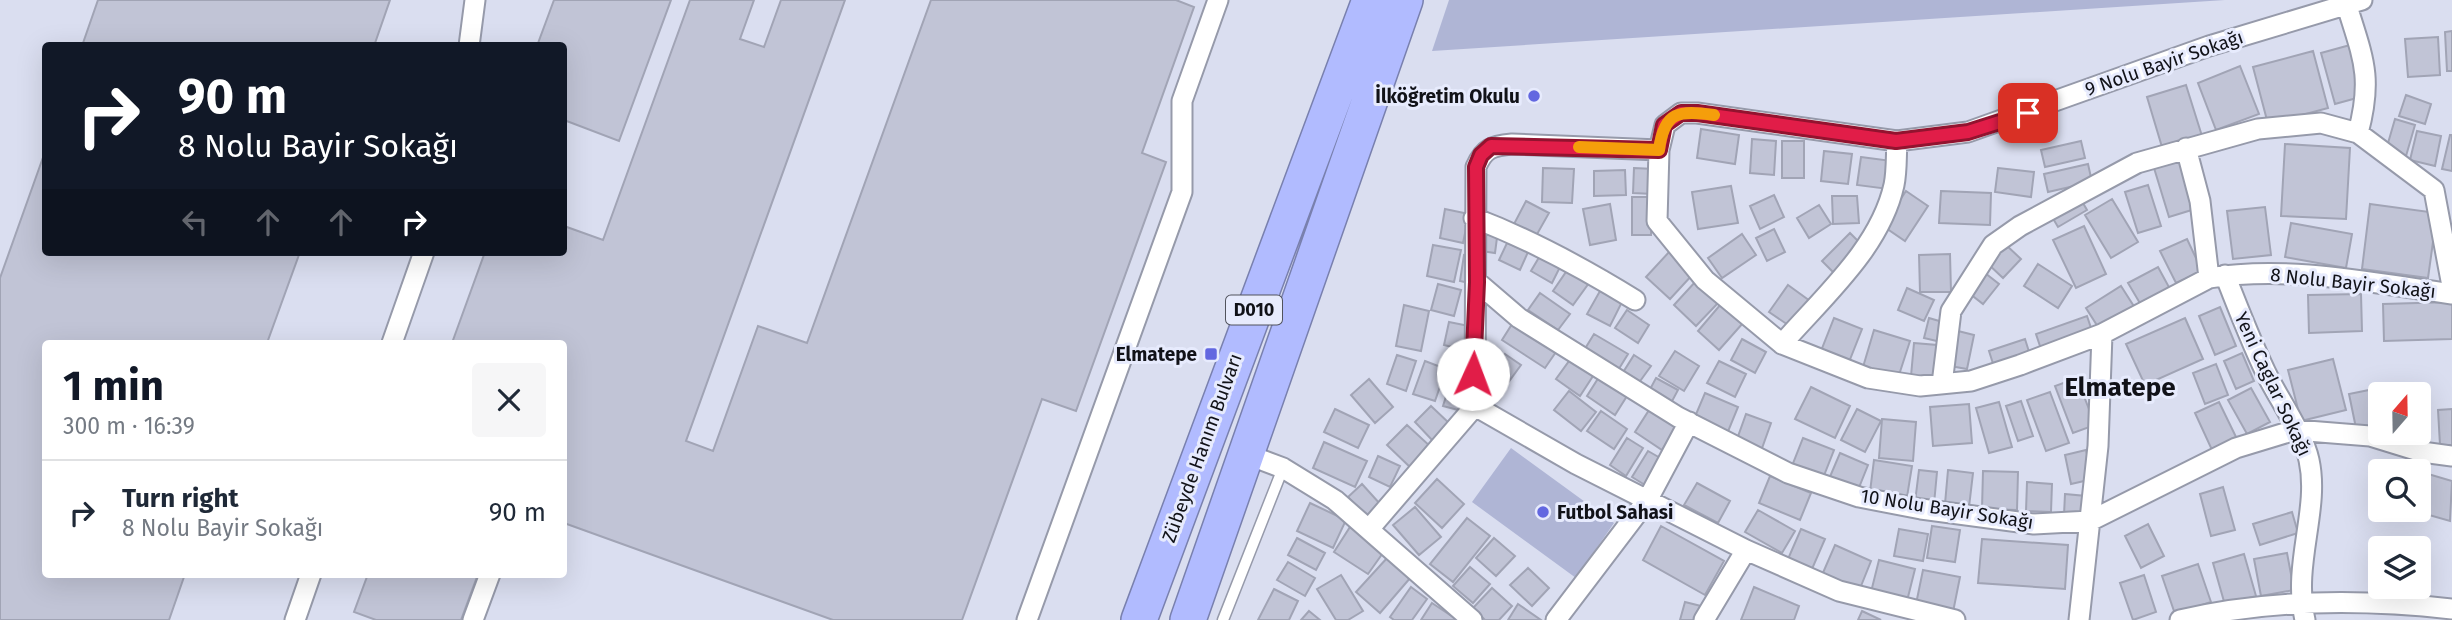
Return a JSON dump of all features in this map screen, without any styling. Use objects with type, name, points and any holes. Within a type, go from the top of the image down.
[{"type":"highway","name":"Zübeyde Hanım Bulvarı","points":[[1139,620],[1370,0]]},
{"type":"highway","name":"D010","points":[[1188,620],[1405,0]]},
{"type":"street","points":[[470,42],[475,0]]},
{"type":"street","points":[[1027,620],[1182,192],[1182,101],[1218,0]]},
{"type":"street","points":[[2354,3],[2368,71],[2367,101],[2358,133]]},
{"type":"street","name":"9 Nolu Bayir Sokağı","points":[[1659,150],[1664,125],[1681,113],[1896,141],[1968,132],[2218,43],[2354,3]]},
{"type":"street","points":[[1942,384],[1951,311],[1993,246],[2020,226],[2137,163],[2258,129],[2321,123],[2358,133],[2434,190],[2452,286]]},
{"type":"street","points":[[1782,344],[1864,250],[1882,219],[1894,184],[1896,141]]},
{"type":"street","points":[[1370,528],[1475,405],[1473,374],[1477,282],[1474,218],[1476,167],[1481,155],[1491,146],[1659,150]]},
{"type":"street","name":"Yeni Caglar Sokağı","points":[[2186,148],[2217,276],[2309,460],[2310,508],[2301,557],[2303,612]]},
{"type":"street","name":"8 Nolu Bayir Sokağı","points":[[1659,150],[1657,221],[1705,280],[1782,344],[1868,378],[1920,386],[1970,382],[2102,334],[2217,276],[2320,276],[2452,294]]},
{"type":"street","points":[[1474,218],[1522,236],[1572,261],[1635,300]]},
{"type":"street","points":[[393,340],[423,256]]},
{"type":"street","name":"10 Nolu Bayir Sokağı","points":[[1477,282],[1519,318],[1586,362],[1689,422],[1788,472],[1859,497],[1921,509],[2034,524],[2090,521],[2236,448],[2295,430],[2370,436],[2422,452],[2452,456]]},
{"type":"street","points":[[2079,620],[2098,446],[2102,334]]},
{"type":"street","points":[[1475,405],[1533,441],[1746,550],[1839,591],[1947,619]]},
{"type":"street","points":[[1556,620],[1648,499],[1689,422]]},
{"type":"street","points":[[1246,454],[1283,468],[1335,500],[1370,528],[1445,600],[1472,620]]},
{"type":"street","points":[[1704,620],[1746,550]]},
{"type":"street","points":[[295,620],[311,578]]},
{"type":"street","points":[[473,620],[489,578]]},
{"type":"street","points":[[2180,620],[2222,610],[2303,612],[2364,602],[2452,609]]},
{"type":"lane","points":[[1223,620],[1283,468]]},
{"type":"shaded area","points":[[1449,0],[2225,0],[1432,51]]},
{"type":"shaded area","name":"Futbol Sahasi","points":[[1511,448],[1614,523],[1576,578],[1472,502]]},
{"type":"building","points":[[98,0],[390,0],[375,42],[83,42]]},
{"type":"building","points":[[554,0],[671,0],[619,141],[567,121],[567,42],[538,42]]},
{"type":"building","points":[[690,0],[754,0],[740,39],[764,47],[781,0],[845,0],[686,441],[713,451],[758,326],[807,343],[931,0],[1176,0],[1194,7],[1142,153],[1166,162],[1076,411],[1042,399],[962,620],[833,620],[567,524],[567,340],[453,340],[484,256],[567,256],[567,227],[603,240]]},
{"type":"building","points":[[2452,31],[2452,71],[2447,71],[2445,32]]},
{"type":"building","points":[[2438,37],[2440,75],[2408,77],[2405,39]]},
{"type":"building","points":[[2350,45],[2364,96],[2335,104],[2321,53]]},
{"type":"building","points":[[2313,51],[2328,108],[2268,124],[2253,67]]},
{"type":"building","points":[[2240,66],[2259,114],[2216,130],[2198,83]]},
{"type":"building","points":[[2186,85],[2202,136],[2162,147],[2147,97]]},
{"type":"building","points":[[2406,95],[2431,104],[2425,124],[2399,116]]},
{"type":"building","points":[[2395,119],[2415,125],[2406,156],[2386,150]]},
{"type":"building","points":[[1701,129],[1739,135],[1735,164],[1697,158]]},
{"type":"building","points":[[2417,131],[2441,136],[2435,166],[2410,160]]},
{"type":"building","points":[[2452,135],[2452,171],[2442,169]]},
{"type":"building","points":[[1752,139],[1776,141],[1774,175],[1750,173]]},
{"type":"building","points":[[1782,141],[1804,141],[1804,178],[1782,178]]},
{"type":"building","points":[[2081,141],[2085,158],[2045,167],[2041,150]]},
{"type":"building","points":[[2285,144],[2350,148],[2346,219],[2281,216]]},
{"type":"building","points":[[1824,151],[1852,154],[1848,184],[1821,181]]},
{"type":"building","points":[[1861,157],[1892,161],[1888,189],[1857,185]]},
{"type":"building","points":[[42,160],[42,256],[299,256],[268,340],[42,340],[42,578],[184,578],[169,620],[0,620],[0,278]]},
{"type":"building","points":[[2181,160],[2195,209],[2169,217],[2154,168]]},
{"type":"building","points":[[2088,164],[2092,182],[2048,192],[2044,174]]},
{"type":"building","points":[[1543,168],[1574,169],[1572,203],[1542,202]]},
{"type":"building","points":[[1634,168],[1654,169],[1653,194],[1633,193]]},
{"type":"building","points":[[1998,168],[2034,172],[2031,197],[1995,192]]},
{"type":"building","points":[[1625,170],[1626,195],[1594,196],[1594,171]]},
{"type":"building","points":[[2148,185],[2161,226],[2138,233],[2125,192]]},
{"type":"building","points":[[1731,186],[1738,223],[1698,229],[1692,192]]},
{"type":"building","points":[[1906,191],[1928,206],[1905,241],[1883,226]]},
{"type":"building","points":[[1941,191],[1991,193],[1990,225],[1939,223]]},
{"type":"building","points":[[1774,195],[1784,217],[1760,229],[1750,206]]},
{"type":"building","points":[[1832,196],[1857,196],[1859,223],[1833,224]]},
{"type":"building","points":[[1632,197],[1652,197],[1651,235],[1632,235]]},
{"type":"building","points":[[2080,198],[2087,210],[2058,227],[2051,215]]},
{"type":"building","points":[[2112,199],[2138,242],[2111,258],[2085,215]]},
{"type":"building","points":[[1526,201],[1549,213],[1536,236],[1514,224]]},
{"type":"building","points":[[1610,204],[1616,240],[1590,245],[1583,209]]},
{"type":"building","points":[[2370,204],[2437,213],[2428,278],[2362,269]]},
{"type":"building","points":[[1819,205],[1831,224],[1809,238],[1797,218]]},
{"type":"building","points":[[2265,207],[2271,255],[2233,259],[2227,211]]},
{"type":"building","points":[[1445,209],[1469,214],[1463,243],[1440,238]]},
{"type":"building","points":[[2291,223],[2352,234],[2346,268],[2285,257]]},
{"type":"building","points":[[2084,226],[2106,274],[2076,288],[2053,240]]},
{"type":"building","points":[[1484,228],[1498,230],[1495,253],[1481,251]]},
{"type":"building","points":[[1774,229],[1785,252],[1767,261],[1756,238]]},
{"type":"building","points":[[1850,233],[1862,245],[1834,273],[1822,261]]},
{"type":"building","points":[[1742,234],[1756,255],[1722,278],[1708,258]]},
{"type":"building","points":[[2187,239],[2202,271],[2176,283],[2160,251]]},
{"type":"building","points":[[1507,243],[1528,252],[1520,270],[1499,260]]},
{"type":"building","points":[[2005,244],[2021,259],[2003,278],[1987,263]]},
{"type":"building","points":[[1433,245],[1461,250],[1454,282],[1427,276]]},
{"type":"building","points":[[1670,251],[1694,273],[1670,299],[1646,277]]},
{"type":"building","points":[[1541,254],[1561,265],[1552,283],[1531,271]]},
{"type":"building","points":[[1950,254],[1951,292],[1920,292],[1919,255]]},
{"type":"building","points":[[1464,255],[1473,257],[1469,283],[1460,281]]},
{"type":"building","points":[[2038,264],[2072,286],[2058,308],[2024,286]]},
{"type":"building","points":[[2158,267],[2170,289],[2141,305],[2128,283]]},
{"type":"building","points":[[1568,269],[1589,283],[1573,305],[1553,291]]},
{"type":"building","points":[[1985,273],[1999,284],[1983,304],[1969,293]]},
{"type":"building","points":[[1696,281],[1718,303],[1696,326],[1674,305]]},
{"type":"building","points":[[1438,284],[1461,290],[1454,316],[1431,310]]},
{"type":"building","points":[[1788,285],[1810,301],[1791,327],[1769,312]]},
{"type":"building","points":[[2121,286],[2135,308],[2100,330],[2086,308]]},
{"type":"building","points":[[1907,288],[1934,300],[1924,321],[1898,310]]},
{"type":"building","points":[[1600,291],[1622,302],[1610,326],[1587,314]]},
{"type":"building","points":[[1540,293],[1570,314],[1558,330],[1528,310]]},
{"type":"building","points":[[2361,294],[2362,331],[2309,333],[2308,295]]},
{"type":"building","points":[[2452,302],[2452,339],[2384,341],[2383,304]]},
{"type":"building","points":[[1721,304],[1743,323],[1719,350],[1698,331]]},
{"type":"building","points":[[1404,305],[1429,311],[1421,351],[1396,346]]},
{"type":"building","points":[[2220,307],[2236,346],[2215,355],[2199,316]]},
{"type":"building","points":[[1627,310],[1649,325],[1638,343],[1615,328]]},
{"type":"building","points":[[2087,316],[2093,334],[2042,352],[2036,334]]},
{"type":"building","points":[[1834,318],[1862,329],[1849,362],[1821,351]]},
{"type":"building","points":[[1929,318],[1946,323],[1941,342],[1924,338]]},
{"type":"building","points":[[2185,318],[2203,359],[2145,385],[2126,344]]},
{"type":"building","points":[[1514,321],[1558,349],[1545,368],[1502,340]]},
{"type":"building","points":[[1449,322],[1469,326],[1464,350],[1444,345]]},
{"type":"building","points":[[1874,330],[1910,341],[1898,378],[1863,367]]},
{"type":"building","points":[[1958,331],[1974,335],[1967,369],[1950,366]]},
{"type":"building","points":[[1594,334],[1628,354],[1617,372],[1583,352]]},
{"type":"building","points":[[1742,339],[1766,352],[1755,373],[1731,360]]},
{"type":"building","points":[[2025,339],[2031,358],[1995,370],[1989,351]]},
{"type":"building","points":[[1914,343],[1937,345],[1934,378],[1911,376]]},
{"type":"building","points":[[1675,351],[1699,366],[1684,391],[1659,376]]},
{"type":"building","points":[[2242,353],[2254,381],[2236,389],[2224,361]]},
{"type":"building","points":[[1505,354],[1521,365],[1502,391],[1487,380]]},
{"type":"building","points":[[1397,355],[1416,361],[1406,391],[1387,384]]},
{"type":"building","points":[[1634,355],[1651,366],[1638,384],[1622,374]]},
{"type":"building","points":[[1572,357],[1595,373],[1580,396],[1556,379]]},
{"type":"building","points":[[2333,359],[2346,410],[2301,421],[2288,370]]},
{"type":"building","points":[[1425,361],[1446,369],[1435,401],[1413,394]]},
{"type":"building","points":[[1719,361],[1746,374],[1735,397],[1707,383]]},
{"type":"building","points":[[2216,364],[2228,395],[2205,404],[2193,373]]},
{"type":"building","points":[[1453,374],[1468,379],[1458,410],[1443,406]]},
{"type":"building","points":[[1599,377],[1627,396],[1615,415],[1587,396]]},
{"type":"building","points":[[1656,378],[1678,390],[1670,405],[1648,393]]},
{"type":"building","points":[[2077,378],[2095,425],[2073,433],[2055,386]]},
{"type":"building","points":[[1369,379],[1393,407],[1375,423],[1351,395]]},
{"type":"building","points":[[1811,387],[1850,406],[1835,438],[1795,419]]},
{"type":"building","points":[[2251,388],[2270,422],[2247,434],[2228,400]]},
{"type":"building","points":[[2368,390],[2368,426],[2356,428],[2349,394]]},
{"type":"building","points":[[1569,391],[1596,412],[1581,431],[1554,410]]},
{"type":"building","points":[[2050,392],[2069,443],[2046,451],[2027,400]]},
{"type":"building","points":[[1705,393],[1738,407],[1727,434],[1694,419]]},
{"type":"building","points":[[2021,401],[2033,436],[2018,441],[2006,406]]},
{"type":"building","points":[[1999,402],[2012,447],[1989,453],[1976,408]]},
{"type":"building","points":[[2219,402],[2237,439],[2212,450],[2195,413]]},
{"type":"building","points":[[1969,404],[1972,443],[1933,446],[1930,407]]},
{"type":"building","points":[[1431,406],[1450,424],[1433,441],[1415,422]]},
{"type":"building","points":[[1651,407],[1678,424],[1662,450],[1635,432]]},
{"type":"building","points":[[1335,409],[1369,425],[1358,448],[1324,432]]},
{"type":"building","points":[[1857,409],[1881,421],[1865,452],[1841,440]]},
{"type":"building","points":[[2452,409],[2452,445],[2440,445],[2438,410]]},
{"type":"building","points":[[1601,411],[1627,429],[1614,449],[1587,431]]},
{"type":"building","points":[[1746,414],[1771,423],[1761,451],[1736,442]]},
{"type":"building","points":[[1882,419],[1916,422],[1913,461],[1879,458]]},
{"type":"building","points":[[1407,425],[1432,448],[1412,469],[1387,445]]},
{"type":"building","points":[[1627,438],[1643,448],[1626,476],[1610,465]]},
{"type":"building","points":[[1803,438],[1834,450],[1823,478],[1792,466]]},
{"type":"building","points":[[1324,442],[1367,461],[1355,487],[1313,468]]},
{"type":"building","points":[[2086,450],[2093,479],[2071,484],[2065,455]]},
{"type":"building","points":[[1648,451],[1662,459],[1645,485],[1632,477]]},
{"type":"building","points":[[1840,453],[1868,465],[1858,490],[1829,479]]},
{"type":"building","points":[[1378,456],[1400,466],[1390,487],[1369,477]]},
{"type":"building","points":[[1874,460],[1912,466],[1907,497],[1870,492]]},
{"type":"building","points":[[1919,470],[1937,472],[1934,504],[1915,502]]},
{"type":"building","points":[[1948,470],[1973,473],[1969,507],[1945,504]]},
{"type":"building","points":[[1983,471],[2018,472],[2017,510],[1982,509]]},
{"type":"building","points":[[2431,475],[2452,481],[2450,521],[2431,516]]},
{"type":"building","points":[[1770,476],[1811,493],[1800,520],[1759,503]]},
{"type":"building","points":[[1437,479],[1464,504],[1442,528],[1415,503]]},
{"type":"building","points":[[2027,482],[2052,484],[2051,512],[2026,511]]},
{"type":"building","points":[[1697,483],[1730,501],[1718,523],[1684,505]]},
{"type":"building","points":[[1362,484],[1381,505],[1367,518],[1348,497]]},
{"type":"building","points":[[2223,487],[2235,530],[2211,536],[2200,494]]},
{"type":"building","points":[[2065,494],[2086,496],[2084,516],[2064,515]]},
{"type":"building","points":[[1310,503],[1346,520],[1333,548],[1297,531]]},
{"type":"building","points":[[1415,507],[1441,537],[1419,555],[1393,525]]},
{"type":"building","points":[[1758,510],[1795,531],[1782,553],[1745,532]]},
{"type":"building","points":[[2292,512],[2298,533],[2260,545],[2253,524]]},
{"type":"building","points":[[1467,518],[1490,536],[1453,582],[1430,564]]},
{"type":"building","points":[[2148,524],[2164,556],[2141,568],[2125,536]]},
{"type":"building","points":[[1661,526],[1724,561],[1705,595],[1643,560]]},
{"type":"building","points":[[1932,526],[1960,530],[1955,562],[1927,558]]},
{"type":"building","points":[[1350,527],[1385,550],[1368,574],[1334,552]]},
{"type":"building","points":[[1801,529],[1825,539],[1812,569],[1788,559]]},
{"type":"building","points":[[1899,529],[1928,534],[1923,561],[1894,556]]},
{"type":"building","points":[[1297,538],[1325,553],[1316,570],[1288,555]]},
{"type":"building","points":[[1494,538],[1515,556],[1496,576],[1476,558]]},
{"type":"building","points":[[1982,539],[2068,545],[2065,589],[1978,583]]},
{"type":"building","points":[[1835,545],[1871,561],[1859,591],[1822,575]]},
{"type":"building","points":[[2287,553],[2294,590],[2261,596],[2254,559]]},
{"type":"building","points":[[2244,554],[2256,596],[2225,605],[2213,563]]},
{"type":"building","points":[[1388,557],[1411,577],[1380,613],[1356,592]]},
{"type":"building","points":[[1879,560],[1915,569],[1907,601],[1871,592]]},
{"type":"building","points":[[1288,562],[1315,578],[1305,596],[1277,580]]},
{"type":"building","points":[[2198,564],[2211,602],[2175,614],[2162,576]]},
{"type":"building","points":[[1470,567],[1490,584],[1473,603],[1453,586]]},
{"type":"building","points":[[1528,568],[1549,588],[1532,606],[1510,585]]},
{"type":"building","points":[[1923,570],[1960,577],[1953,612],[1916,604]]},
{"type":"building","points":[[1341,575],[1363,611],[1348,620],[1336,620],[1317,589]]},
{"type":"building","points":[[2144,575],[2156,612],[2133,620],[2120,583]]},
{"type":"building","points":[[367,578],[477,578],[461,620],[376,620],[354,612]]},
{"type":"building","points":[[1411,587],[1427,599],[1412,620],[1394,620],[1390,617]]},
{"type":"building","points":[[1754,587],[1799,606],[1794,620],[1741,620]]},
{"type":"building","points":[[1492,588],[1512,606],[1499,620],[1485,620],[1473,608]]},
{"type":"building","points":[[1274,589],[1298,601],[1289,620],[1258,620]]},
{"type":"building","points":[[1685,602],[1701,606],[1697,620],[1680,620]]},
{"type":"building","points":[[1432,603],[1456,619],[1421,620]]},
{"type":"building","points":[[1518,604],[1541,620],[1508,620]]},
{"type":"building","points":[[1309,611],[1320,620],[1301,620]]},
{"type":"building","points":[[1862,611],[1881,620],[1858,620]]},
{"type":"slow traffic","points":[[1579,147],[1659,150],[1664,125],[1671,118],[1681,113],[1714,115]]},
{"type":"place","name":"İlköğretim Okulu","points":[[1534,96]]},
{"type":"place","name":"Elmatepe","points":[[1211,354]]},
{"type":"place","name":"Futbol Sahasi","points":[[1543,512]]},
{"type":"district","name":"Elmatepe","points":[[2120,387]]},
{"type":"route","points":[[1473,374],[1477,282],[1474,218],[1476,167],[1481,155],[1491,146],[1512,144],[1659,150],[1664,125],[1681,113],[1896,141],[1968,132],[2028,113]]}]
